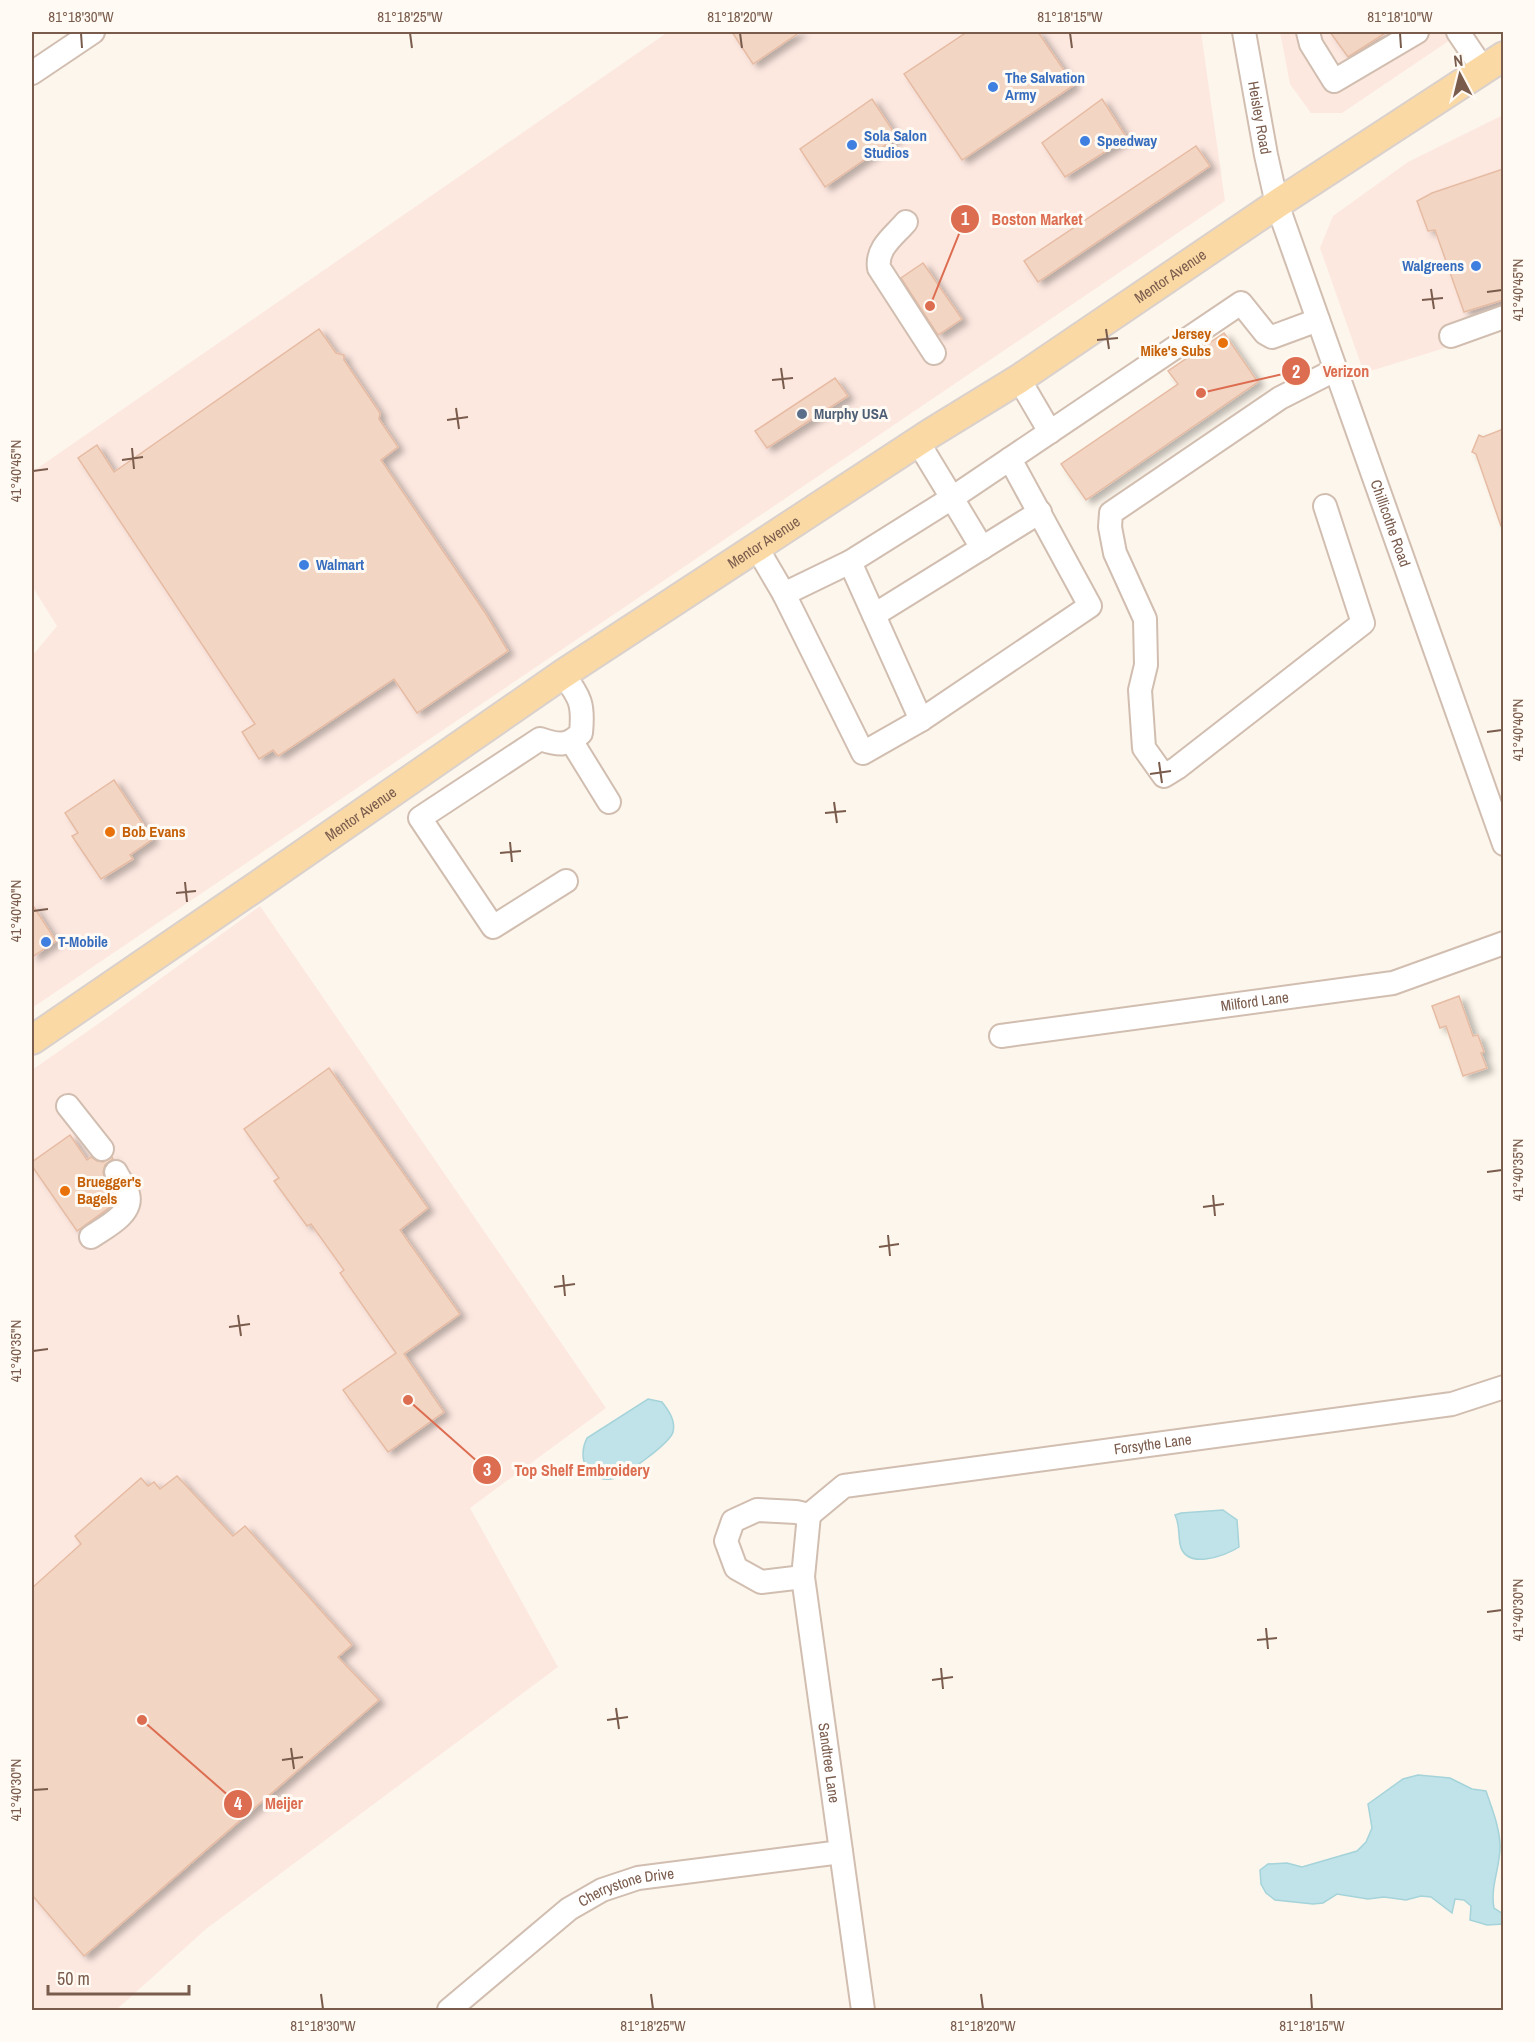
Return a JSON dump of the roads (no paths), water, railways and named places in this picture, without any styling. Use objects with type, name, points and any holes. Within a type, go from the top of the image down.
[{"type":"main road","name":"Mentor Avenue","points":[[32,1040],[563,674],[918,442],[1019,379],[1277,204],[1493,62]]},
{"type":"street","points":[[32,73],[93,32]]},
{"type":"street","name":"Heisley Road","points":[[1244,32],[1277,204]]},
{"type":"street","points":[[1308,32],[1311,44],[1334,81],[1417,32]]},
{"type":"street","points":[[1458,32],[1493,62]]},
{"type":"street","name":"Chillicothe Road","points":[[1277,204],[1503,844]]},
{"type":"street","points":[[906,222],[887,240],[878,260],[879,268],[934,352]]},
{"type":"street","points":[[784,594],[850,562],[952,498],[1241,303],[1265,333],[1272,337],[1318,320]]},
{"type":"street","points":[[1451,336],[1503,317]]},
{"type":"street","points":[[1325,506],[1362,623],[1164,776],[1144,748],[1140,690],[1146,665],[1145,619],[1115,553],[1110,527],[1111,513],[1280,398],[1335,370]]},
{"type":"street","points":[[1019,379],[1050,432]]},
{"type":"street","points":[[918,442],[982,548]]},
{"type":"street","points":[[757,548],[784,594],[863,753],[921,720],[1090,606],[1010,459]]},
{"type":"street","points":[[874,615],[1040,512]]},
{"type":"street","points":[[850,562],[921,720]]},
{"type":"street","points":[[563,674],[579,697],[583,712],[581,733],[572,742],[560,744],[540,739],[420,818],[493,927],[566,881]]},
{"type":"street","points":[[572,742],[609,802]]},
{"type":"street","name":"Milford Lane","points":[[1002,1036],[1393,983],[1503,943]]},
{"type":"street","points":[[69,1106],[102,1149]]},
{"type":"street","points":[[92,1237],[121,1216],[128,1206],[129,1196],[116,1172]]},
{"type":"street","name":"Forsythe Lane","points":[[809,1515],[844,1486],[1452,1404],[1503,1387]]},
{"type":"street","points":[[803,1577],[761,1582],[736,1568],[726,1541],[733,1521],[757,1510],[809,1515]]},
{"type":"street","name":"Sandtree Lane","points":[[809,1515],[803,1577],[863,2010]]},
{"type":"street","name":"Cherrystone Drive","points":[[449,2010],[569,1909],[602,1890],[638,1878],[841,1852]]},
{"type":"water","points":[[648,1399],[662,1402],[669,1413],[674,1428],[670,1437],[625,1473],[611,1479],[595,1476],[590,1472],[584,1460],[584,1445],[587,1438]]},
{"type":"water","points":[[1223,1510],[1237,1520],[1239,1547],[1206,1559],[1189,1557],[1183,1552],[1180,1544],[1175,1515]]},
{"type":"water","points":[[1418,1775],[1450,1778],[1472,1789],[1486,1791],[1500,1840],[1493,1900],[1494,1908],[1503,1914],[1503,1924],[1487,1925],[1470,1920],[1471,1906],[1464,1900],[1455,1899],[1452,1913],[1431,1897],[1421,1896],[1406,1900],[1384,1897],[1368,1899],[1337,1894],[1323,1903],[1313,1904],[1275,1900],[1266,1893],[1261,1884],[1260,1870],[1268,1864],[1287,1863],[1302,1867],[1357,1851],[1366,1842],[1372,1828],[1368,1804],[1403,1779]]},
{"type":"place","name":"The Salvation Army","points":[[993,87]]},
{"type":"place","name":"Speedway","points":[[1085,141]]},
{"type":"place","name":"Sola Salon Studios","points":[[852,145]]},
{"type":"place","name":"Walgreens","points":[[1476,266]]},
{"type":"place","name":"Boston Market","points":[[930,306]]},
{"type":"place","name":"Jersey Mike's Subs","points":[[1223,343]]},
{"type":"place","name":"Verizon","points":[[1201,393]]},
{"type":"place","name":"Murphy USA","points":[[802,414]]},
{"type":"place","name":"Walmart","points":[[304,565]]},
{"type":"place","name":"Bob Evans","points":[[110,832]]},
{"type":"place","name":"T-Mobile","points":[[46,942]]},
{"type":"place","name":"Bruegger's Bagels","points":[[65,1191]]},
{"type":"place","name":"Top Shelf Embroidery","points":[[408,1400]]},
{"type":"place","name":"Meijer","points":[[142,1720]]}]
